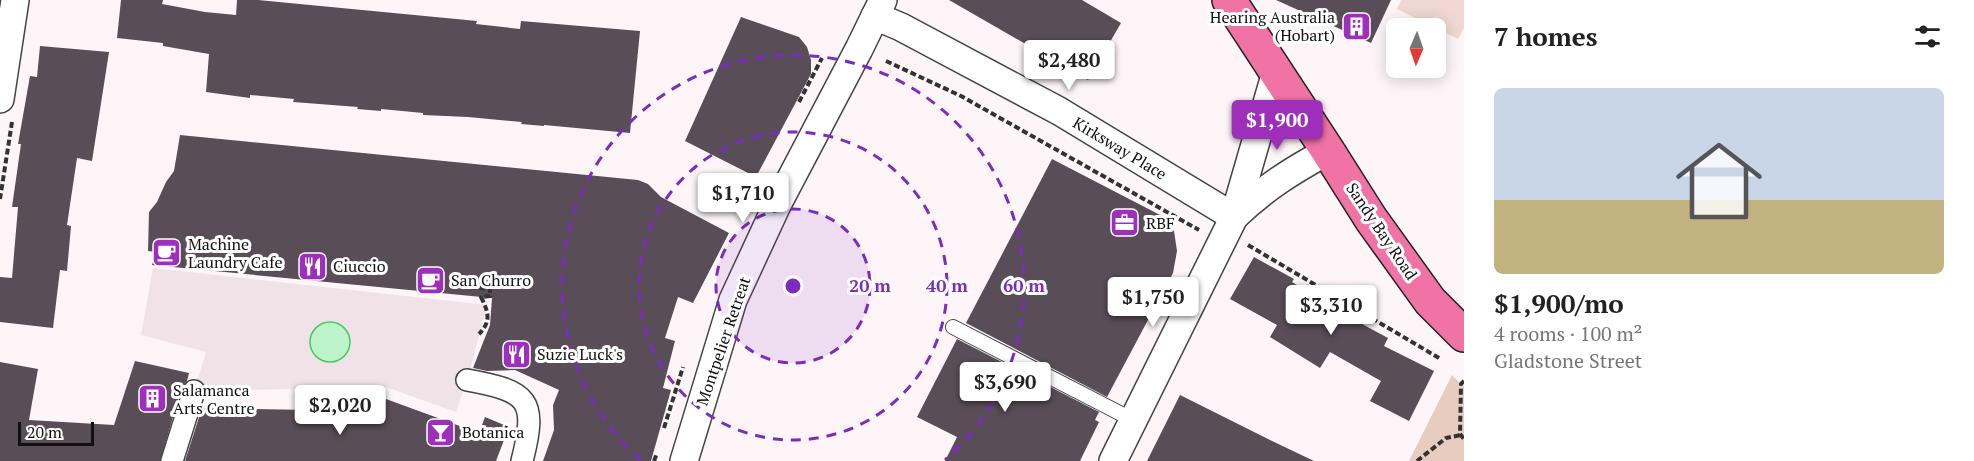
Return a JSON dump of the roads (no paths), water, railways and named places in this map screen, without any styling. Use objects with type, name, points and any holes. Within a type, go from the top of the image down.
[{"type":"main road","name":"Sandy Bay Road","points":[[1229,0],[1371,219],[1430,301],[1464,335]]},
{"type":"street","points":[[0,99],[15,0]]},
{"type":"street","name":"Kirksway Place","points":[[879,8],[901,27],[1059,111],[1234,217]]},
{"type":"street","name":"Montpelier Retreat","points":[[684,461],[733,300],[777,205],[879,8]]},
{"type":"street","points":[[1113,461],[1234,217],[1276,72]]},
{"type":"street","points":[[1234,217],[1267,188],[1295,169],[1329,151]]},
{"type":"street","points":[[467,380],[497,385],[524,400],[529,410],[522,461]]},
{"type":"street","points":[[172,461],[194,391]]},
{"type":"lane","points":[[953,327],[1041,365],[1133,420]]},
{"type":"place","name":"Hearing Australia (Hobart)","points":[[1356,26]]},
{"type":"place","name":"RBF","points":[[1125,223]]},
{"type":"place","name":"Machine Laundry Cafe","points":[[167,253]]},
{"type":"place","name":"Ciuccio","points":[[312,266]]},
{"type":"place","name":"San Churro","points":[[430,280]]},
{"type":"place","name":"Suzie Luck's","points":[[516,354]]},
{"type":"place","name":"Salamanca Arts Centre","points":[[152,399]]},
{"type":"place","name":"Botanica","points":[[441,432]]}]
